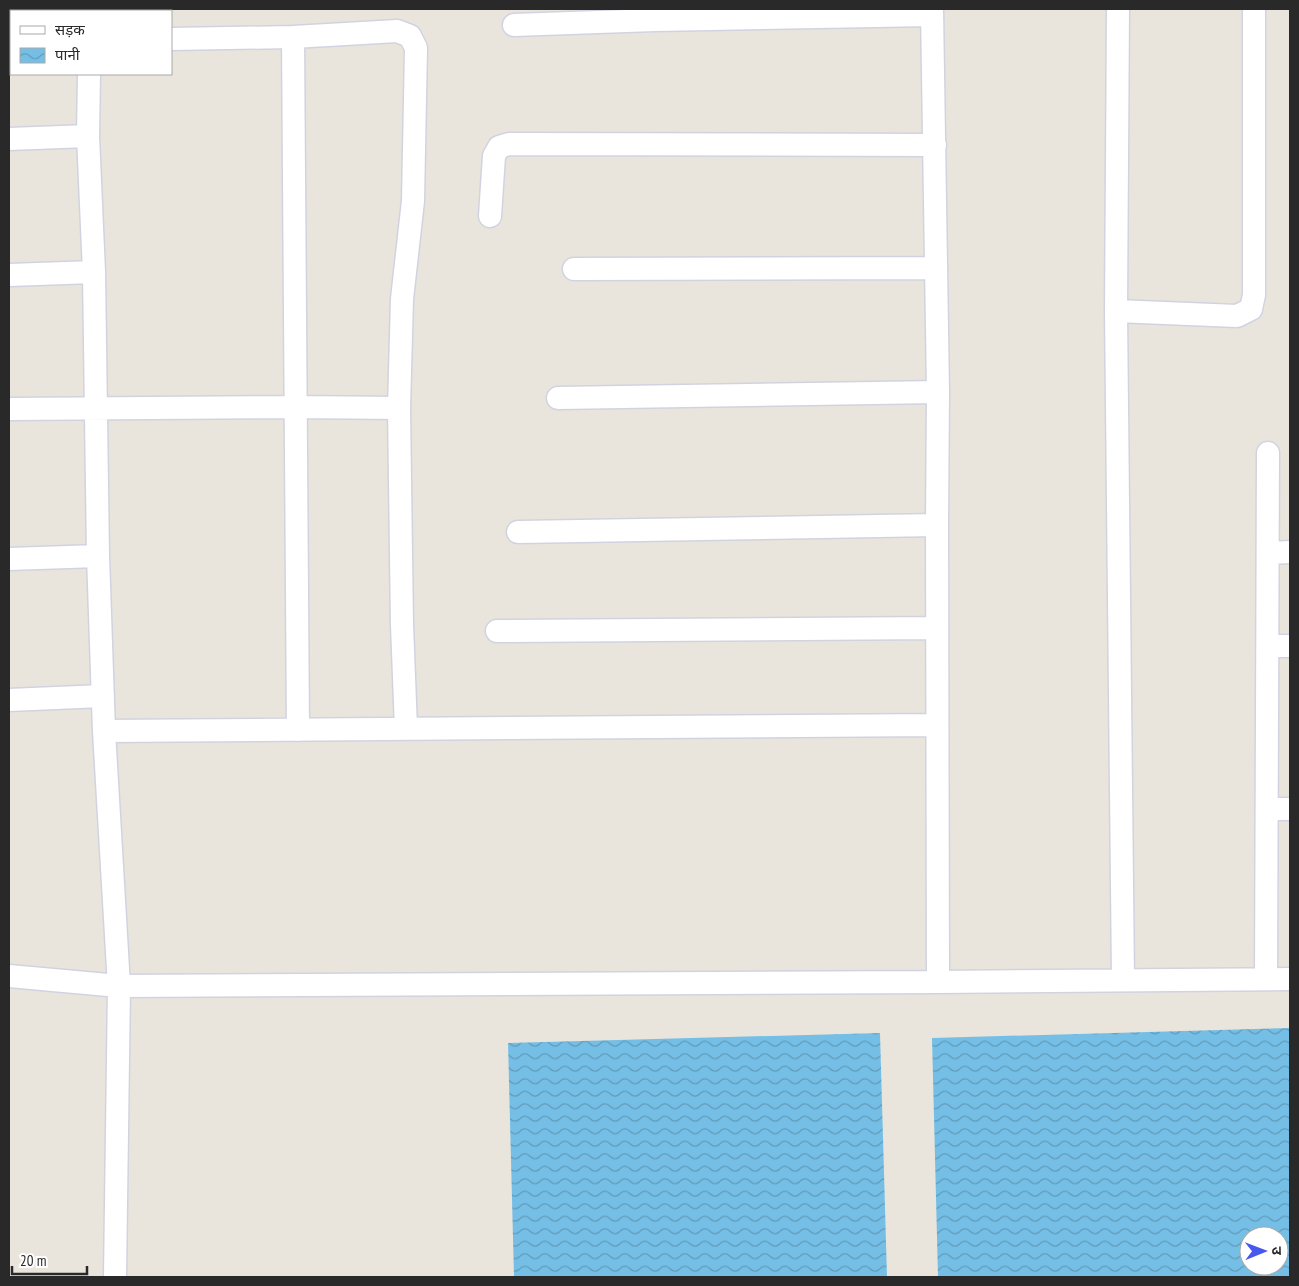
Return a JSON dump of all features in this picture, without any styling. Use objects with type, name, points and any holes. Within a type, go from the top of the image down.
[{"type":"street","points":[[1118,9],[1116,311],[1123,980]]},
{"type":"street","points":[[1116,311],[1237,316],[1250,309],[1254,295],[1254,9]]},
{"type":"street","points":[[514,25],[932,12],[938,392],[938,982]]},
{"type":"street","points":[[172,39],[293,37],[397,32],[410,36],[416,48],[413,201],[402,299],[399,408],[402,625],[406,729]]},
{"type":"street","points":[[293,37],[298,730]]},
{"type":"street","points":[[89,75],[88,136],[94,272],[98,556],[104,731],[119,986],[115,1277]]},
{"type":"street","points":[[9,139],[88,136]]},
{"type":"street","points":[[490,216],[494,156],[499,148],[509,144],[935,145]]},
{"type":"street","points":[[574,269],[936,268]]},
{"type":"street","points":[[9,275],[94,272]]},
{"type":"street","points":[[558,398],[938,392]]},
{"type":"street","points":[[9,409],[399,408]]},
{"type":"street","points":[[1266,979],[1268,646],[1279,553],[1268,453]]},
{"type":"street","points":[[518,532],[937,525]]},
{"type":"street","points":[[9,559],[98,556]]},
{"type":"street","points":[[497,631],[937,628]]},
{"type":"street","points":[[1268,646],[1290,646]]},
{"type":"street","points":[[9,700],[103,696]]},
{"type":"street","points":[[104,731],[937,726]]},
{"type":"street","points":[[1267,809],[1290,808]]},
{"type":"street","points":[[9,976],[119,986],[1290,979]]},
{"type":"water","points":[[1290,1028],[1290,1277],[938,1277],[932,1038]]},
{"type":"water","points":[[880,1033],[887,1277],[514,1277],[508,1043]]}]
